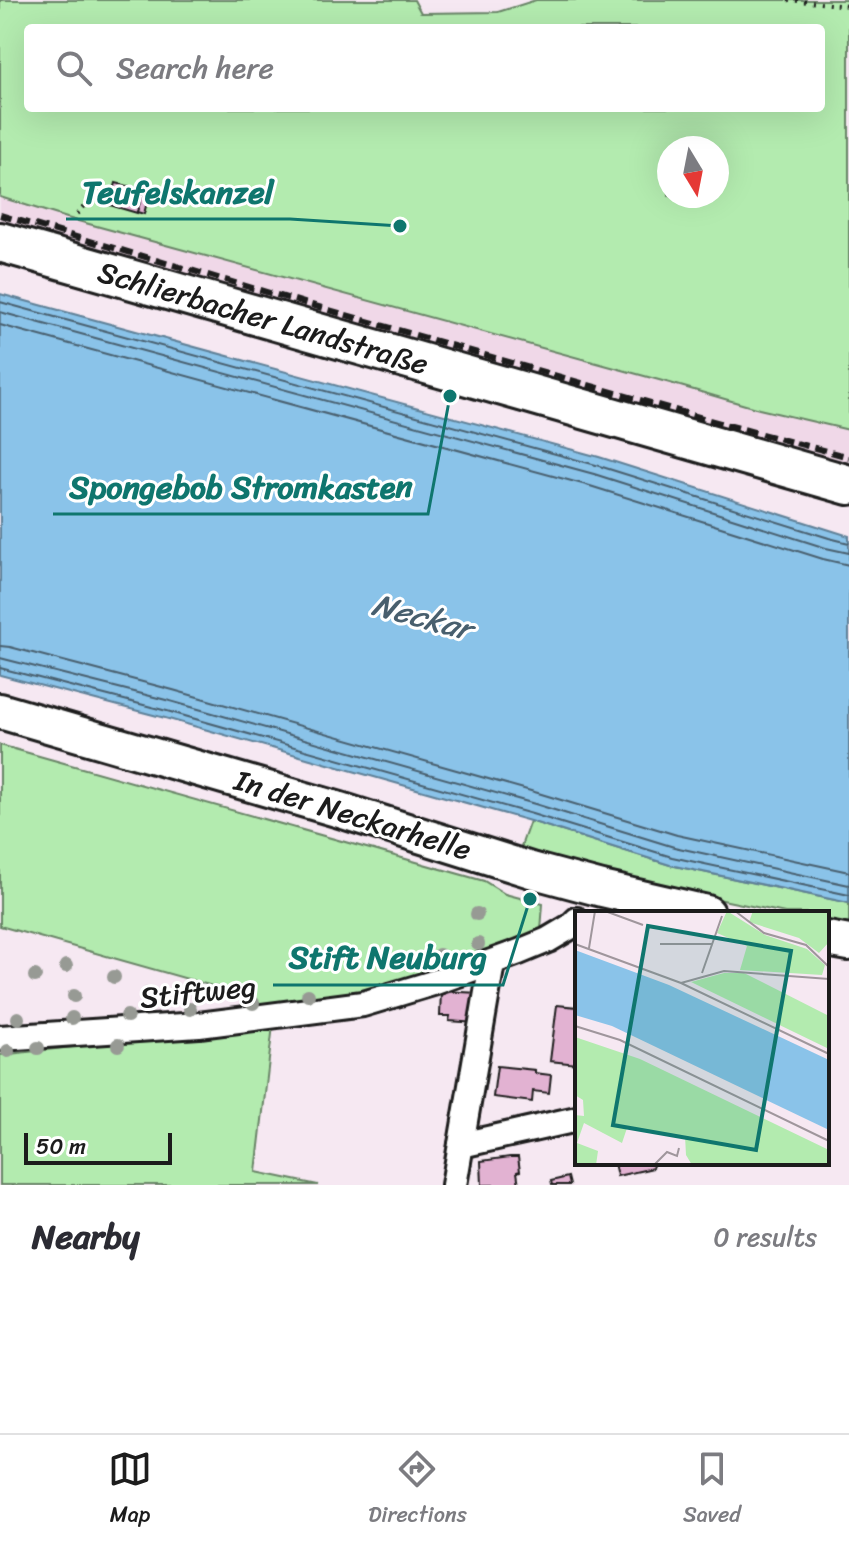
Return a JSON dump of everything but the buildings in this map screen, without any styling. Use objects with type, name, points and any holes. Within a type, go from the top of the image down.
[{"type":"main road","name":"Schlierbacher Landstraße","points":[[0,242],[849,485]]},
{"type":"main road","name":"In der Neckarhelle","points":[[0,711],[239,780],[531,870],[593,901],[688,911]]},
{"type":"main road","points":[[829,939],[849,943]]},
{"type":"street","name":"Stiftweg","points":[[0,1038],[173,1027],[363,1004],[492,963],[548,940],[575,922]]},
{"type":"street","points":[[454,1185],[492,963]]},
{"type":"street","points":[[461,1145],[575,1119]]},
{"type":"path","points":[[788,0],[849,6]]},
{"type":"path","points":[[77,214],[95,193]]},
{"type":"shaded area","points":[[0,197],[759,409],[849,430],[849,464],[0,222]]},
{"type":"green space","points":[[0,0],[414,0],[421,13],[498,12],[536,0],[849,0],[849,430],[759,409],[0,197]]},
{"type":"green space","points":[[0,745],[484,881],[505,894],[543,904],[541,930],[494,949],[366,991],[249,1007],[241,994],[0,926]]},
{"type":"green space","points":[[530,821],[670,865],[849,903],[849,926],[829,922],[829,911],[775,911],[520,849]]},
{"type":"green space","points":[[273,1025],[256,1172],[318,1185],[0,1185],[0,1055]]},
{"type":"water","name":"Neckar","points":[[0,294],[599,457],[849,536],[849,903],[670,865],[530,821],[0,675]]},
{"type":"railway","points":[[0,215],[720,423],[849,457]]},
{"type":"place","name":"Teufelskanzel","points":[[400,226]]},
{"type":"place","name":"Spongebob Stromkasten","points":[[450,396]]},
{"type":"place","name":"Stift Neuburg","points":[[530,899]]}]
